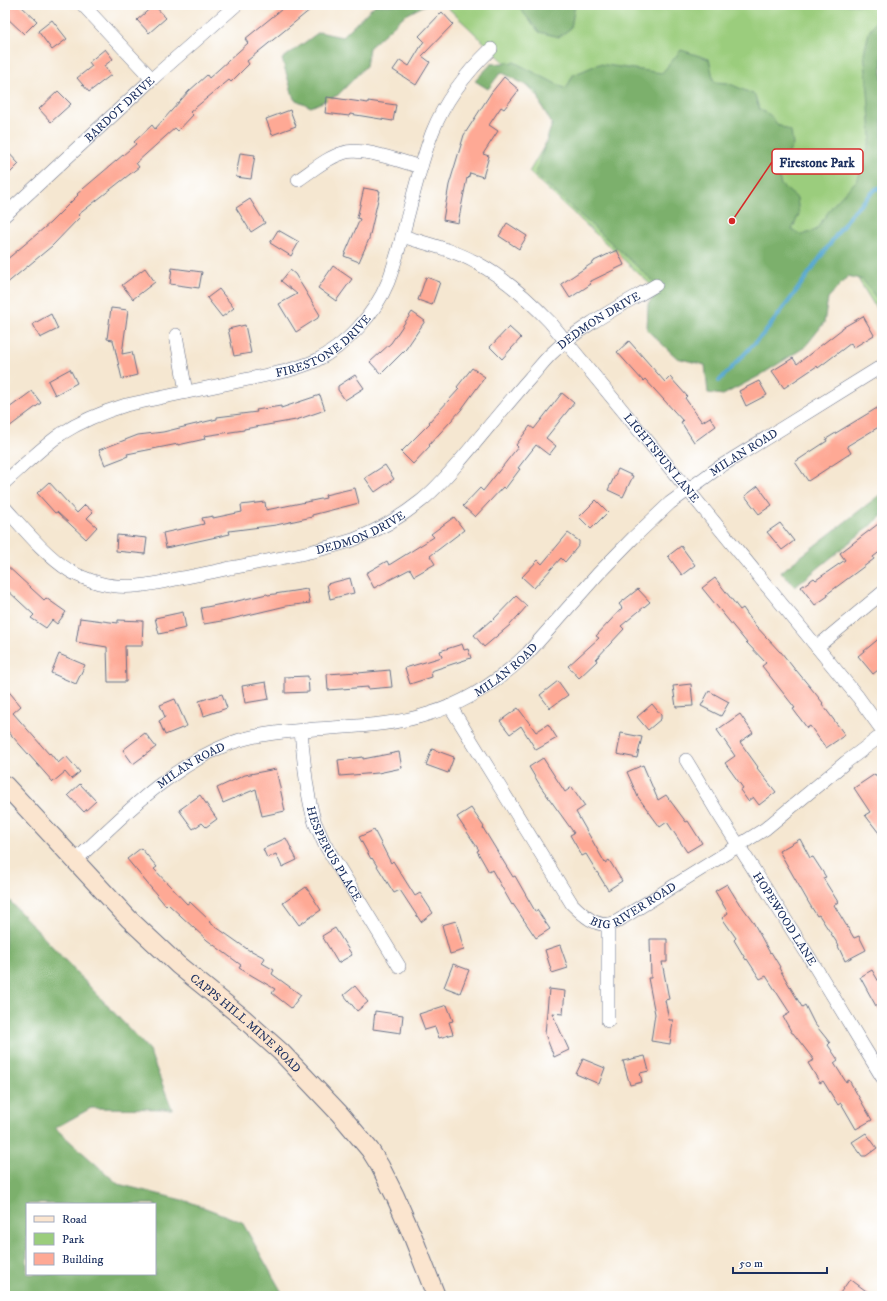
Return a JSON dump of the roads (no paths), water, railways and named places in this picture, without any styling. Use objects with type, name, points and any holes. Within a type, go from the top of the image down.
[{"type":"street","points":[[83,5],[152,79]]},
{"type":"street","name":"BARDOT DRIVE","points":[[5,215],[152,79],[236,5]]},
{"type":"street","name":"FIRESTONE DRIVE","points":[[5,482],[61,434],[84,420],[103,412],[126,405],[291,370],[316,360],[347,338],[360,326],[388,284],[421,167],[441,113],[467,73],[491,49]]},
{"type":"street","points":[[298,180],[329,159],[343,152],[352,151],[368,153],[421,167]]},
{"type":"street","name":"LIGHTSPUN LANE","points":[[402,236],[455,253],[476,262],[514,287],[532,303],[566,341],[737,551],[761,578],[858,697],[882,730]]},
{"type":"street","name":"DEDMON DRIVE","points":[[5,508],[53,558],[70,571],[99,583],[122,587],[155,584],[318,550],[353,540],[392,521],[421,501],[440,484],[551,354],[566,341],[656,285]]},
{"type":"street","points":[[176,335],[186,392]]},
{"type":"street","name":"MILAN ROAD","points":[[75,861],[150,792],[182,768],[211,752],[233,743],[277,733],[393,722],[428,714],[450,706],[490,684],[528,653],[598,574],[632,538],[670,502],[718,468],[882,366]]},
{"type":"street","points":[[817,647],[882,593]]},
{"type":"street","name":"BIG RIVER ROAD","points":[[450,706],[572,904],[580,912],[600,924],[613,923],[624,917],[765,829],[846,762],[882,735]]},
{"type":"street","name":"HESPERUS PLACE","points":[[301,731],[306,782],[316,823],[324,843],[399,966]]},
{"type":"street","name":"HOPEWOOD LANE","points":[[686,760],[882,1077]]},
{"type":"street","name":"CAPPS HILL MINE ROAD","points":[[5,785],[154,944],[281,1052],[340,1113],[370,1150],[380,1166],[413,1237],[436,1296]]},
{"type":"street","points":[[608,924],[608,1021]]},
{"type":"waterway","points":[[719,381],[766,331],[852,213],[876,189],[882,187]]},
{"type":"place","name":"Firestone Park","points":[[732,221]]}]
